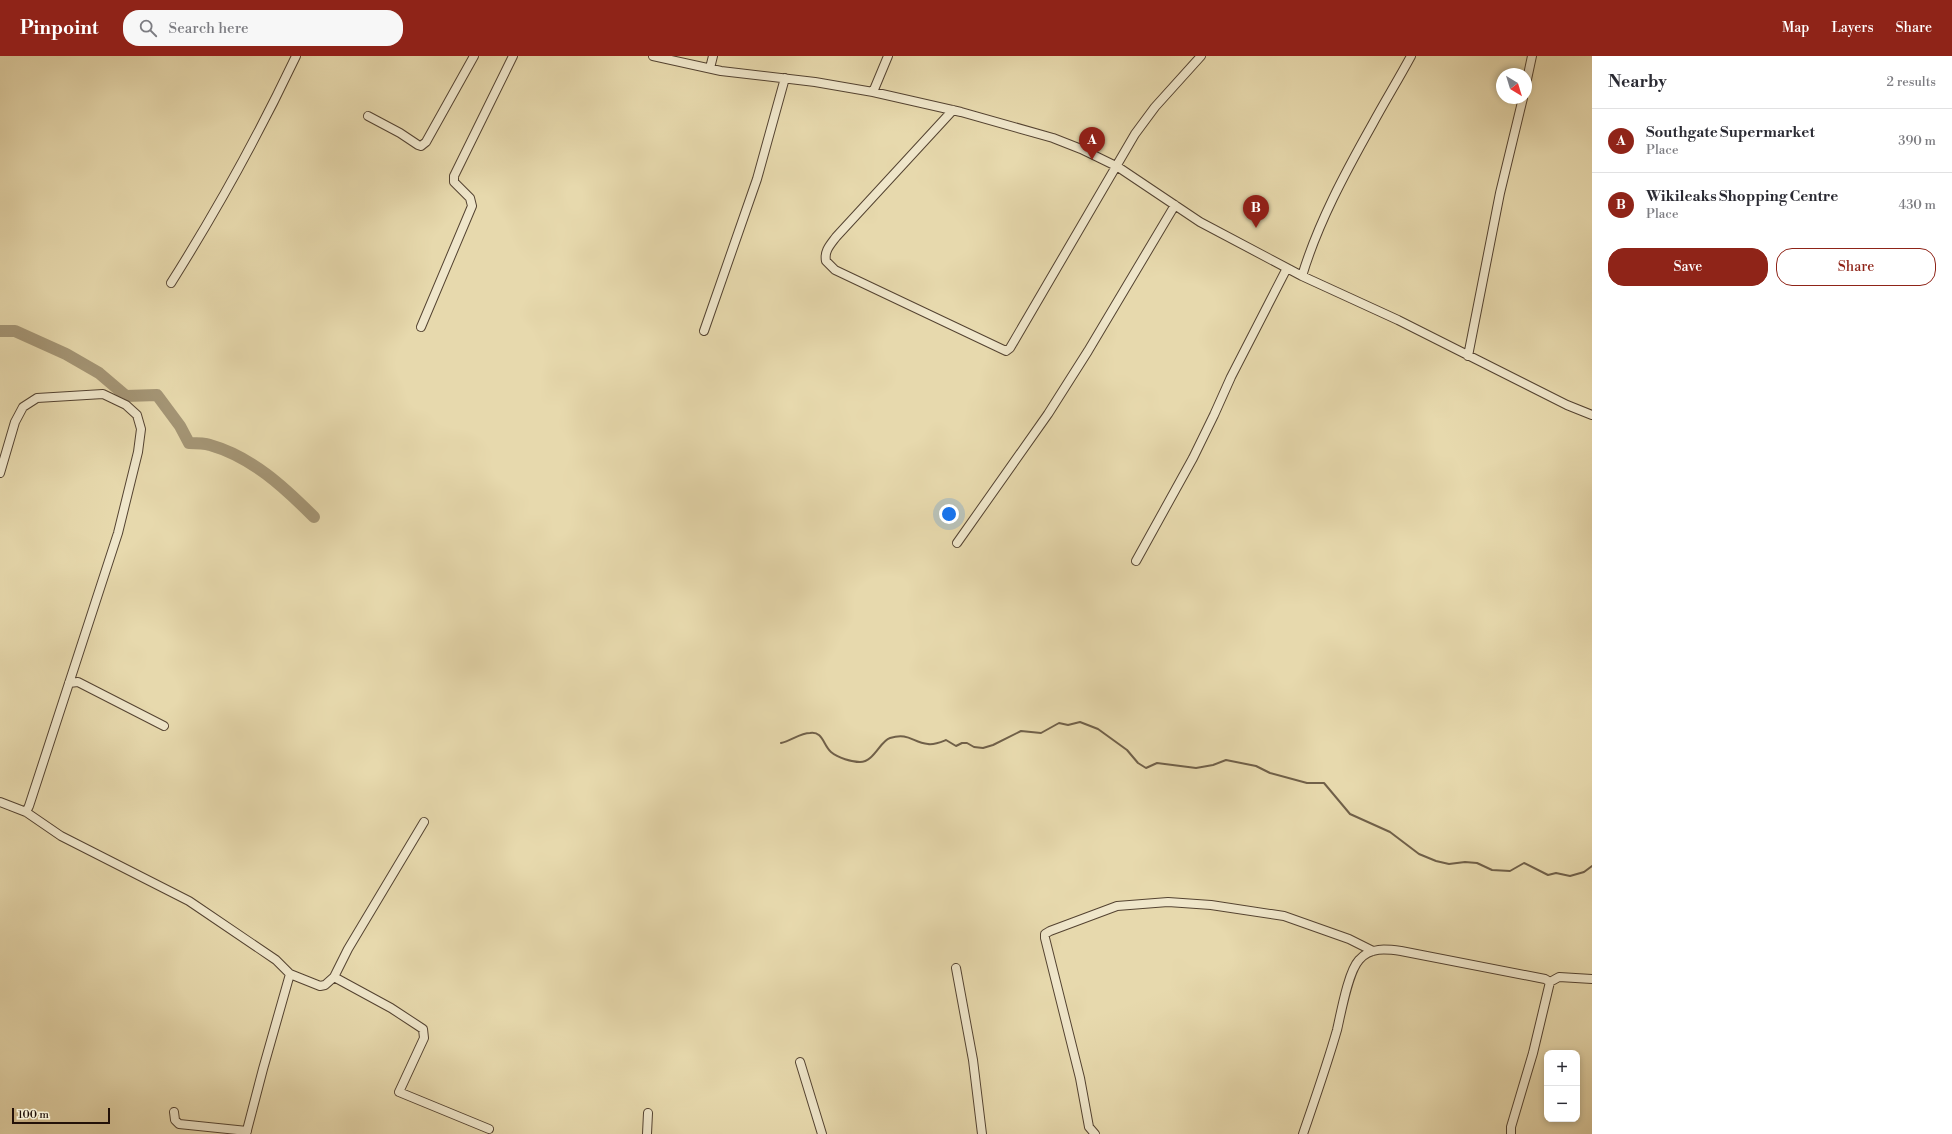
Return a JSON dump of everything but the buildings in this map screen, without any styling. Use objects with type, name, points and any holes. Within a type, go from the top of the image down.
[{"type":"street","points":[[171,283],[204,228],[273,105],[296,56]]},
{"type":"street","points":[[368,116],[400,133],[418,145],[423,145],[474,56]]},
{"type":"street","points":[[421,327],[472,206],[470,198],[454,182],[454,176],[513,56]]},
{"type":"street","points":[[653,56],[710,68],[873,92],[953,110],[1053,138],[1081,149],[1118,167],[1200,222],[1286,268],[1398,320],[1567,405],[1592,415]]},
{"type":"street","points":[[710,68],[712,56]]},
{"type":"street","points":[[873,92],[888,56]]},
{"type":"street","points":[[953,110],[836,237],[828,248],[826,253],[826,261],[832,268],[1003,351],[1006,351],[1010,348],[1118,167],[1135,134],[1155,107],[1201,56]]},
{"type":"street","points":[[1302,276],[1308,255],[1334,197],[1371,126],[1399,80],[1411,56]]},
{"type":"street","points":[[1529,68],[1532,56]]},
{"type":"street","points":[[704,331],[757,179],[785,78]]},
{"type":"street","points":[[1468,356],[1500,193],[1522,104]]},
{"type":"street","points":[[956,543],[1048,414],[1088,351],[1175,205]]},
{"type":"street","points":[[1136,561],[1196,452],[1230,377],[1286,268]]},
{"type":"street","points":[[0,473],[15,422],[23,407],[37,398],[103,394],[116,399],[137,415],[141,429],[135,467],[118,533],[26,812]]},
{"type":"street","points":[[69,683],[78,682],[164,726]]},
{"type":"street","points":[[0,802],[26,812],[61,836],[189,901],[276,960],[290,974],[320,986],[325,985],[334,977],[348,949],[424,822]]},
{"type":"street","points":[[1095,1134],[1089,1127],[1080,1078],[1045,934],[1118,906],[1168,902],[1211,905],[1284,916],[1349,939],[1373,951]]},
{"type":"street","points":[[1303,1134],[1336,1031],[1352,973],[1358,961],[1373,951],[1380,949],[1401,951],[1545,979],[1550,982]]},
{"type":"street","points":[[956,968],[973,1060],[982,1134]]},
{"type":"street","points":[[174,1112],[175,1120],[179,1124],[247,1132],[267,1053],[290,974]]},
{"type":"street","points":[[334,977],[391,1008],[423,1029],[424,1038],[399,1092],[489,1129]]},
{"type":"street","points":[[1511,1134],[1511,1127],[1533,1053],[1550,982],[1559,977],[1592,979]]},
{"type":"street","points":[[800,1062],[822,1134]]},
{"type":"street","points":[[647,1134],[648,1113]]},
{"type":"waterway","points":[[0,331],[15,331],[66,354],[99,373],[126,396],[157,395],[180,426],[189,443],[203,443],[225,450],[240,457],[279,484],[314,517]]},
{"type":"waterway","points":[[781,743],[806,733],[814,733],[818,734],[828,749],[837,756],[860,762],[869,759],[886,740],[896,736],[902,736],[928,744],[935,744],[946,740],[956,746],[962,743],[967,743],[974,747],[983,748],[993,745],[1021,731],[1041,733],[1059,723],[1068,725],[1080,722],[1098,729],[1127,750],[1138,763],[1146,768],[1157,763],[1196,768],[1213,765],[1226,760],[1256,766],[1270,773],[1307,783],[1324,783],[1350,814],[1390,832],[1419,854],[1436,861],[1449,864],[1465,862],[1477,863],[1492,870],[1510,871],[1524,863],[1548,875],[1556,873],[1570,876],[1584,872],[1592,866]]},
{"type":"place","name":"Southgate Supermarket","points":[[1092,160]]},
{"type":"place","name":"Wikileaks Shopping Centre","points":[[1256,228]]}]
